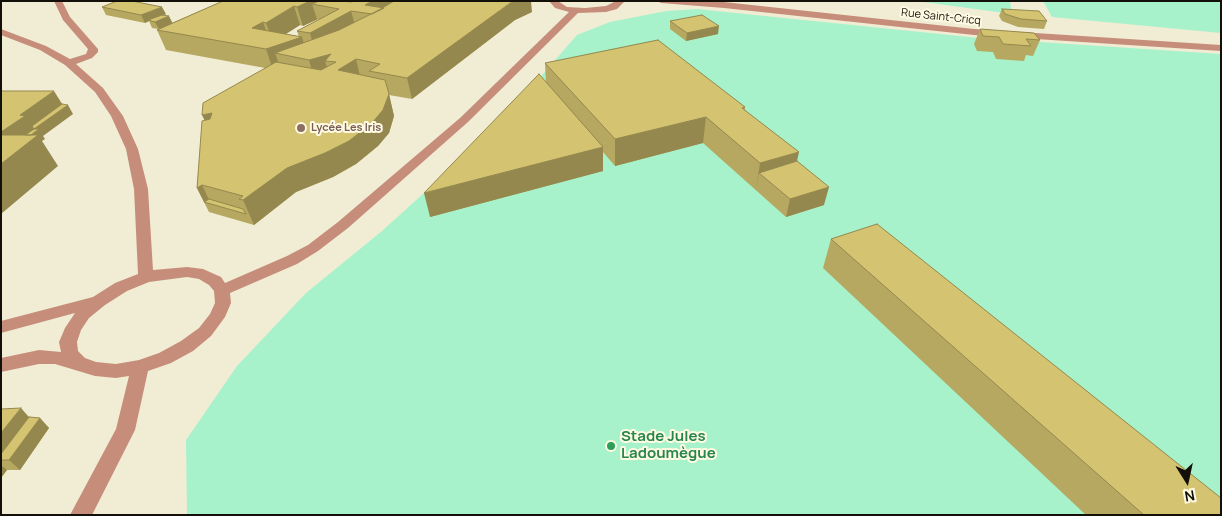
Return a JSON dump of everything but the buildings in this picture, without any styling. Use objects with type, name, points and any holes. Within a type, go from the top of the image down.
[{"type":"street","points":[[58,1],[66,18],[93,49],[89,56],[69,64]]},
{"type":"street","points":[[553,1],[558,6],[575,11],[606,9],[614,7],[621,1]]},
{"type":"street","name":"Rue Saint-Cricq","points":[[660,1],[724,5],[974,32],[1221,48]]},
{"type":"street","points":[[222,290],[292,260],[313,248],[343,226],[470,115],[575,11]]},
{"type":"street","points":[[1,32],[43,48],[69,64],[99,90],[117,116],[132,149],[141,189],[146,277]]},
{"type":"street","points":[[1,365],[39,357],[55,357],[79,363],[95,370],[140,367],[165,358],[187,346],[205,332],[217,317],[223,303],[222,290],[215,281],[203,274],[186,272],[146,277],[121,287],[83,314],[73,328],[68,342],[70,354],[79,363]]},
{"type":"street","points":[[1,327],[99,301]]},
{"type":"street","points":[[81,515],[125,430],[140,367]]},
{"type":"green space","points":[[916,1],[1010,1],[1012,14]]},
{"type":"green space","points":[[1043,1],[1221,1],[1221,33],[1052,17]]},
{"type":"green space","points":[[697,9],[979,38],[1221,54],[1221,515],[187,515],[186,440],[237,366],[306,293],[382,231],[468,153],[577,35],[610,22],[666,11]]},
{"type":"place","name":"Lycée Les Iris","points":[[301,128]]},
{"type":"place","name":"Stade Jules Ladoumègue","points":[[611,446]]}]
